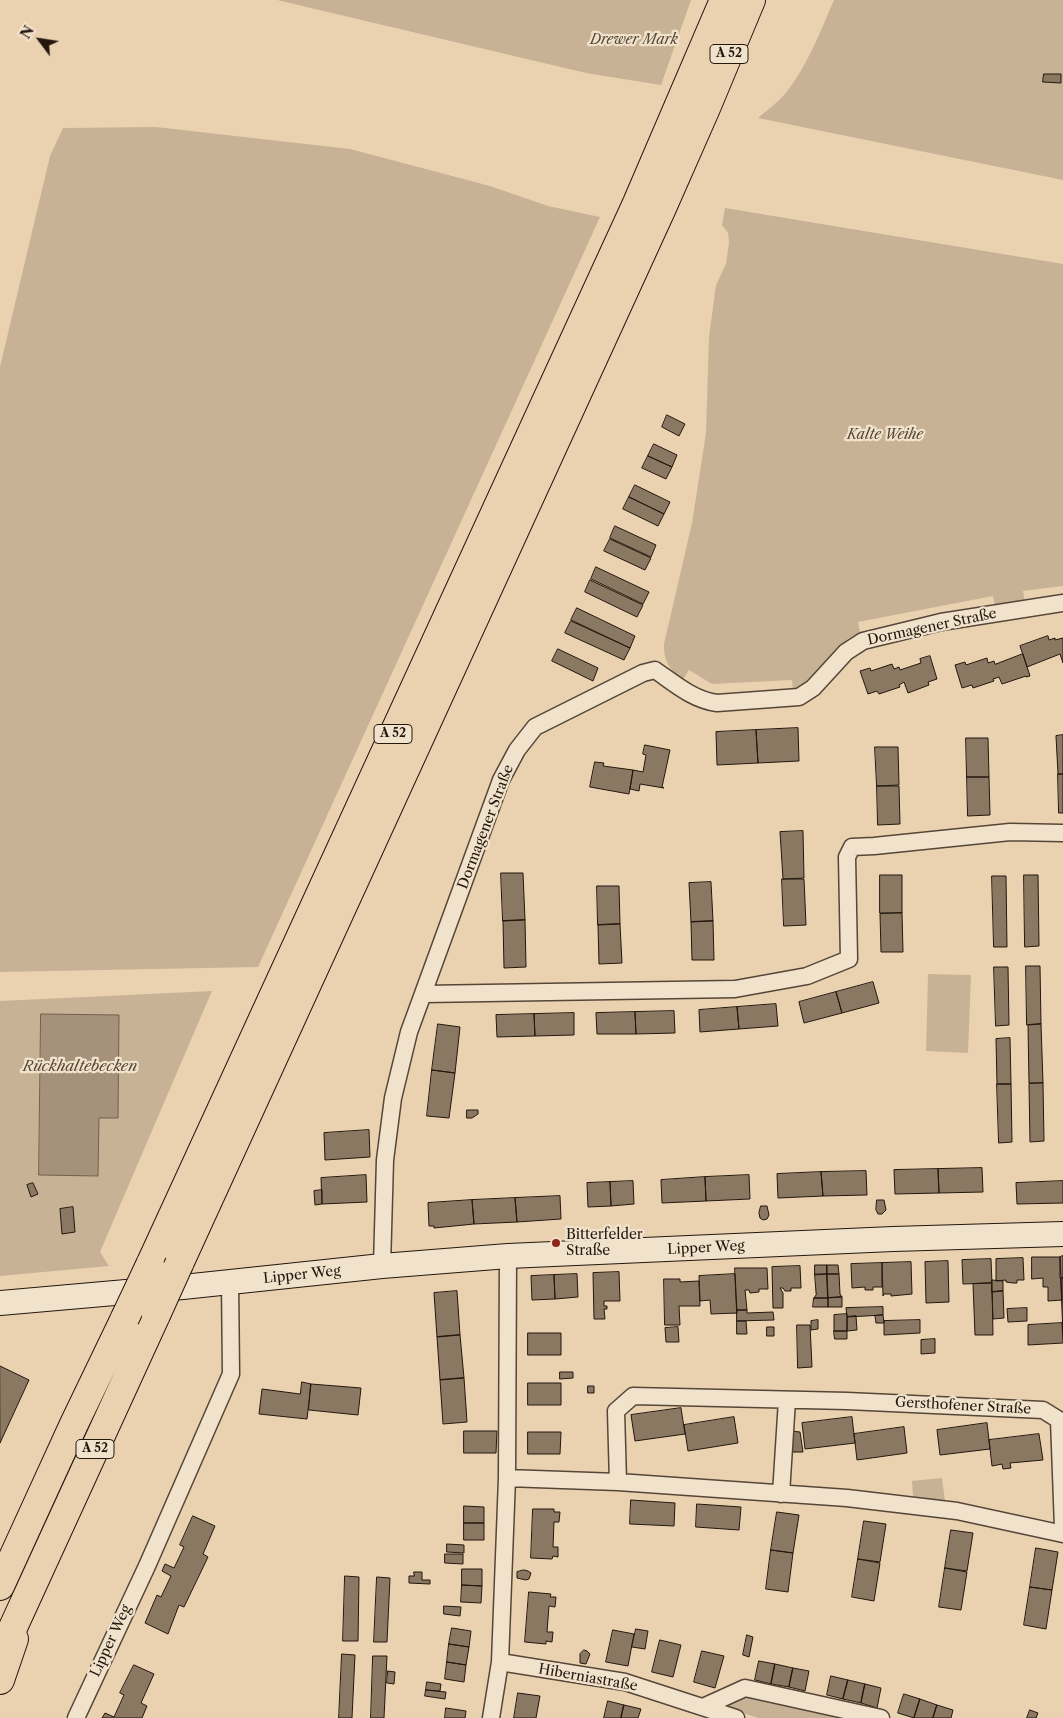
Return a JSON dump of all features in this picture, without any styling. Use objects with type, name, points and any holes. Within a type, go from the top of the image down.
[{"type":"highway","name":"A 52","points":[[0,1656],[179,1264],[649,205],[680,102],[724,0]]},
{"type":"highway","name":"A 52","points":[[0,1586],[74,1424],[649,205],[706,108],[751,0]]},
{"type":"highway","points":[[0,1680],[34,1583]]},
{"type":"street","name":"Dormagener Straße","points":[[382,1266],[385,1160],[393,1098],[409,1032],[502,780],[517,750],[535,727],[643,673],[655,670],[704,702],[717,703],[799,697],[813,688],[846,652],[863,641],[941,622],[1063,603]]},
{"type":"street","points":[[424,994],[735,989],[807,976],[849,959],[847,857],[852,847],[1010,832],[1063,833]]},
{"type":"street","name":"Lipper Weg","points":[[0,1303],[382,1266],[508,1256],[893,1239],[1063,1234]]},
{"type":"street","points":[[491,1718],[500,1662],[507,1478],[508,1256]]},
{"type":"street","name":"Lipper Weg","points":[[76,1718],[147,1566],[231,1374],[230,1282]]},
{"type":"street","name":"Gersthofener Straße","points":[[618,1482],[616,1410],[633,1396],[857,1401],[1043,1410],[1059,1420],[1063,1528]]},
{"type":"street","points":[[781,1494],[788,1400]]},
{"type":"street","points":[[507,1478],[618,1482],[847,1498],[957,1511],[1063,1534]]},
{"type":"street","name":"Hiberniastraße","points":[[500,1662],[625,1682],[736,1718]]},
{"type":"street","points":[[703,1707],[745,1688],[881,1718]]},
{"type":"green space","name":"Drewer Mark","points":[[277,0],[691,0],[661,85],[586,73]]},
{"type":"green space","points":[[834,0],[1063,0],[1063,180],[758,118],[782,97],[793,84],[812,49]]},
{"type":"green space","points":[[156,127],[350,149],[490,186],[548,206],[600,217],[258,967],[0,972],[0,367],[50,156],[63,128]]},
{"type":"green space","name":"Kalte Weihe","points":[[725,208],[1063,264],[1063,586],[1023,591],[1025,602],[995,606],[993,596],[858,622],[860,633],[849,638],[804,686],[793,690],[792,680],[712,684],[689,670],[683,680],[674,673],[666,660],[664,644],[692,523],[706,433],[709,337],[716,285],[726,264],[729,243],[728,233],[722,225]]},
{"type":"green space","points":[[928,974],[971,975],[968,1053],[926,1051]]},
{"type":"green space","points":[[212,991],[100,1252],[109,1266],[0,1276],[0,1001]]},
{"type":"green space","points":[[942,1478],[945,1501],[913,1497],[912,1481]]},
{"type":"green space","points":[[739,1696],[752,1696],[853,1718],[758,1718],[734,1710],[729,1705],[731,1701]]},
{"type":"water","name":"Rückhaltebecken","points":[[41,1014],[119,1015],[118,1118],[99,1118],[98,1176],[39,1175]]},
{"type":"building","points":[[1044,74],[1061,74],[1061,83],[1043,82]]},
{"type":"building","points":[[667,415],[685,424],[679,436],[662,427]]},
{"type":"building","points":[[654,444],[677,455],[672,467],[648,456]]},
{"type":"building","points":[[648,456],[672,467],[666,479],[642,468]]},
{"type":"building","points":[[635,485],[670,502],[664,514],[629,497]]},
{"type":"building","points":[[629,497],[664,514],[658,526],[623,509]]},
{"type":"building","points":[[615,526],[656,545],[651,557],[610,538]]},
{"type":"building","points":[[610,539],[651,558],[645,570],[604,551]]},
{"type":"building","points":[[596,567],[649,592],[643,604],[591,579]]},
{"type":"building","points":[[590,580],[643,605],[637,617],[585,592]]},
{"type":"building","points":[[577,608],[635,636],[630,648],[571,620]]},
{"type":"building","points":[[571,621],[630,648],[624,660],[565,633]]},
{"type":"building","points":[[1048,636],[1049,640],[1063,638],[1063,663],[1060,654],[1027,667],[1020,646]]},
{"type":"building","points":[[558,649],[598,668],[593,681],[552,661]]},
{"type":"building","points":[[1023,654],[1030,676],[1002,684],[999,677],[993,679],[994,681],[973,688],[972,685],[962,688],[955,665],[965,662],[966,665],[987,658],[988,663],[994,661],[995,664]]},
{"type":"building","points":[[930,656],[937,679],[928,682],[929,685],[908,693],[904,682],[899,685],[900,687],[879,694],[877,691],[868,694],[860,671],[870,668],[871,671],[892,664],[894,669],[899,667],[900,670],[921,663],[920,659]]},
{"type":"building","points":[[798,728],[799,761],[758,763],[756,730]]},
{"type":"building","points":[[756,730],[758,763],[717,765],[716,732]]},
{"type":"building","points":[[1063,735],[1063,774],[1058,774],[1056,736]]},
{"type":"building","points":[[966,738],[988,738],[989,777],[967,777]]},
{"type":"building","points":[[645,745],[670,750],[662,787],[664,788],[640,784],[639,791],[630,789],[633,770],[643,772],[646,755],[643,754]]},
{"type":"building","points":[[875,747],[898,747],[899,785],[877,786]]},
{"type":"building","points":[[595,762],[604,763],[603,766],[633,770],[629,794],[590,787]]},
{"type":"building","points":[[1058,774],[1063,774],[1063,813],[1059,813]]},
{"type":"building","points":[[967,777],[989,777],[990,815],[968,816]]},
{"type":"building","points":[[877,786],[899,786],[900,824],[878,825]]},
{"type":"building","points":[[803,831],[804,878],[783,879],[780,832]]},
{"type":"building","points":[[501,873],[523,873],[525,920],[503,921]]},
{"type":"building","points":[[880,875],[902,875],[902,913],[880,913]]},
{"type":"building","points":[[1024,875],[1038,875],[1039,946],[1025,947]]},
{"type":"building","points":[[992,876],[1006,876],[1007,947],[994,947]]},
{"type":"building","points":[[782,879],[804,879],[806,925],[784,926]]},
{"type":"building","points":[[711,882],[713,921],[691,922],[689,883]]},
{"type":"building","points":[[597,886],[619,886],[620,924],[598,925]]},
{"type":"building","points":[[902,913],[903,952],[881,952],[880,914]]},
{"type":"building","points":[[525,920],[526,967],[504,968],[503,921]]},
{"type":"building","points":[[713,921],[714,960],[692,960],[691,922]]},
{"type":"building","points":[[620,924],[622,963],[599,964],[598,925]]},
{"type":"building","points":[[1026,966],[1040,966],[1041,1024],[1027,1025]]},
{"type":"building","points":[[994,967],[1008,967],[1009,1025],[996,1026]]},
{"type":"building","points":[[873,982],[879,1003],[842,1013],[836,992]]},
{"type":"building","points":[[836,992],[842,1013],[804,1023],[799,1002]]},
{"type":"building","points":[[776,1004],[778,1026],[739,1029],[737,1007]]},
{"type":"building","points":[[737,1007],[739,1029],[700,1032],[699,1010]]},
{"type":"building","points":[[674,1011],[675,1033],[636,1034],[635,1012]]},
{"type":"building","points":[[635,1012],[636,1034],[597,1034],[596,1013]]},
{"type":"building","points":[[574,1013],[574,1035],[535,1036],[534,1014]]},
{"type":"building","points":[[534,1014],[535,1036],[497,1037],[496,1015]]},
{"type":"building","points":[[438,1024],[460,1027],[455,1073],[432,1070]]},
{"type":"building","points":[[1041,1024],[1043,1083],[1029,1083],[1028,1025]]},
{"type":"building","points":[[1010,1038],[1011,1084],[997,1084],[996,1039]]},
{"type":"building","points":[[432,1070],[455,1073],[449,1118],[427,1116]]},
{"type":"building","points":[[1043,1083],[1044,1141],[1030,1142],[1029,1084]]},
{"type":"building","points":[[997,1084],[1011,1084],[1012,1142],[999,1143]]},
{"type":"building","points":[[467,1110],[478,1110],[478,1114],[472,1118],[467,1118]]},
{"type":"building","points":[[369,1130],[370,1157],[325,1160],[324,1133]]},
{"type":"building","points":[[982,1168],[983,1192],[939,1193],[938,1169]]},
{"type":"building","points":[[938,1169],[939,1193],[895,1194],[894,1170]]},
{"type":"building","points":[[866,1171],[867,1195],[823,1196],[821,1172]]},
{"type":"building","points":[[821,1172],[823,1196],[778,1198],[777,1174]]},
{"type":"building","points":[[366,1175],[367,1202],[322,1204],[321,1178]]},
{"type":"building","points":[[749,1175],[750,1199],[706,1201],[705,1177]]},
{"type":"building","points":[[705,1177],[706,1201],[662,1203],[661,1180]]},
{"type":"building","points":[[633,1181],[634,1204],[611,1206],[610,1182]]},
{"type":"building","points":[[1063,1181],[1063,1203],[1017,1204],[1016,1183]]},
{"type":"building","points":[[610,1182],[611,1206],[588,1207],[587,1183]]},
{"type":"building","points":[[33,1183],[38,1194],[31,1197],[27,1185]]},
{"type":"building","points":[[322,1190],[322,1204],[315,1205],[314,1191]]},
{"type":"building","points":[[560,1196],[561,1219],[517,1222],[515,1198]]},
{"type":"building","points":[[515,1198],[517,1222],[474,1224],[472,1200]]},
{"type":"building","points":[[472,1200],[474,1224],[434,1228],[434,1226],[429,1226],[428,1203]]},
{"type":"building","points":[[877,1200],[884,1200],[886,1210],[882,1214],[878,1214],[876,1210]]},
{"type":"building","points":[[761,1206],[767,1206],[769,1215],[767,1219],[763,1220],[760,1218]]},
{"type":"building","points":[[73,1207],[75,1232],[62,1234],[60,1209]]},
{"type":"building","points":[[1063,1256],[1063,1278],[1060,1278],[1060,1257]]},
{"type":"building","points":[[1032,1257],[1060,1257],[1062,1300],[1048,1301],[1048,1287],[1043,1287],[1043,1278],[1032,1279]]},
{"type":"building","points":[[1023,1258],[1024,1280],[1017,1280],[1017,1283],[1006,1282],[1006,1280],[996,1281],[996,1259]]},
{"type":"building","points":[[991,1259],[992,1283],[963,1284],[962,1260]]},
{"type":"building","points":[[948,1261],[949,1302],[926,1303],[925,1262]]},
{"type":"building","points":[[911,1262],[912,1294],[891,1296],[891,1294],[884,1294],[883,1296],[882,1263]]},
{"type":"building","points":[[882,1263],[882,1287],[873,1287],[873,1290],[865,1290],[865,1287],[852,1288],[851,1264]]},
{"type":"building","points":[[815,1265],[827,1265],[827,1274],[815,1275]]},
{"type":"building","points":[[827,1265],[838,1265],[839,1274],[827,1274]]},
{"type":"building","points":[[800,1266],[801,1288],[791,1288],[791,1291],[785,1291],[783,1288],[780,1288],[783,1293],[783,1308],[773,1308],[772,1267]]},
{"type":"building","points":[[735,1268],[767,1268],[768,1289],[759,1289],[759,1292],[750,1293],[749,1290],[745,1290],[747,1310],[737,1310]]},
{"type":"building","points":[[619,1272],[620,1301],[604,1301],[604,1306],[607,1306],[607,1309],[604,1309],[605,1319],[594,1319],[593,1273]]},
{"type":"building","points":[[577,1274],[578,1297],[555,1299],[554,1275]]},
{"type":"building","points":[[735,1274],[737,1313],[711,1314],[710,1300],[700,1301],[699,1276]]},
{"type":"building","points":[[815,1274],[827,1274],[828,1298],[814,1298],[816,1295]]},
{"type":"building","points":[[827,1274],[839,1274],[840,1294],[842,1297],[828,1298]]},
{"type":"building","points":[[554,1275],[555,1299],[532,1300],[531,1276]]},
{"type":"building","points":[[1061,1278],[1063,1278],[1063,1333]]},
{"type":"building","points":[[664,1279],[680,1279],[680,1282],[699,1281],[700,1306],[679,1306],[680,1325],[665,1325]]},
{"type":"building","points":[[992,1280],[1003,1281],[1003,1291],[992,1292]]},
{"type":"building","points":[[992,1283],[993,1335],[975,1335],[973,1284]]},
{"type":"building","points":[[457,1291],[460,1335],[437,1337],[434,1293]]},
{"type":"building","points":[[1003,1291],[1004,1318],[993,1319],[992,1292]]},
{"type":"building","points":[[842,1297],[842,1307],[828,1307],[828,1298]]},
{"type":"building","points":[[814,1298],[828,1298],[828,1307],[813,1307]]},
{"type":"building","points":[[883,1307],[883,1315],[847,1317],[846,1308]]},
{"type":"building","points":[[1027,1308],[1027,1321],[1008,1322],[1007,1309]]},
{"type":"building","points":[[737,1310],[747,1310],[747,1313],[773,1312],[774,1320],[737,1321]]},
{"type":"building","points":[[847,1314],[847,1331],[834,1331],[834,1315]]},
{"type":"building","points":[[883,1315],[884,1323],[876,1323],[875,1316]]},
{"type":"building","points":[[856,1316],[857,1330],[847,1331],[847,1317]]},
{"type":"building","points":[[818,1320],[818,1329],[811,1330],[811,1321]]},
{"type":"building","points":[[920,1320],[920,1333],[884,1335],[884,1321]]},
{"type":"building","points":[[737,1321],[746,1321],[747,1334],[737,1334]]},
{"type":"building","points":[[1062,1323],[1063,1343],[1028,1345],[1028,1325]]},
{"type":"building","points":[[797,1325],[810,1325],[812,1367],[798,1368]]},
{"type":"building","points":[[678,1327],[679,1342],[666,1342],[665,1328]]},
{"type":"building","points":[[767,1327],[774,1327],[774,1336],[767,1336]]},
{"type":"building","points":[[834,1331],[847,1331],[847,1339],[835,1339]]},
{"type":"building","points":[[528,1333],[561,1333],[561,1355],[528,1355]]},
{"type":"building","points":[[460,1335],[464,1378],[440,1380],[437,1337]]},
{"type":"building","points":[[935,1339],[935,1353],[921,1354],[921,1340]]},
{"type":"building","points":[[0,1366],[29,1380],[0,1443]]},
{"type":"building","points":[[560,1372],[573,1372],[573,1378],[560,1379]]},
{"type":"building","points":[[464,1378],[467,1422],[443,1424],[440,1380]]},
{"type":"building","points":[[302,1382],[311,1384],[307,1419],[259,1414],[262,1389],[300,1394]]},
{"type":"building","points":[[528,1383],[561,1383],[561,1405],[528,1405]]},
{"type":"building","points":[[311,1384],[361,1388],[358,1415],[309,1410]]},
{"type":"building","points":[[588,1386],[594,1386],[594,1393],[588,1393]]},
{"type":"building","points":[[681,1408],[685,1434],[635,1441],[631,1415]]},
{"type":"building","points":[[734,1417],[738,1443],[688,1451],[684,1425]]},
{"type":"building","points":[[852,1417],[855,1443],[805,1449],[802,1423]]},
{"type":"building","points":[[987,1423],[990,1449],[940,1455],[937,1430]]},
{"type":"building","points":[[904,1427],[907,1453],[857,1460],[854,1434]]},
{"type":"building","points":[[464,1431],[497,1431],[496,1453],[464,1453]]},
{"type":"building","points":[[791,1431],[800,1432],[803,1452],[790,1452]]},
{"type":"building","points":[[528,1432],[561,1432],[560,1454],[528,1454]]},
{"type":"building","points":[[1039,1434],[1043,1460],[1010,1463],[1011,1468],[1003,1469],[1002,1464],[992,1466],[989,1440]]},
{"type":"building","points":[[631,1500],[675,1503],[674,1526],[630,1524]]},
{"type":"building","points":[[697,1504],[741,1507],[739,1530],[696,1527]]},
{"type":"building","points":[[464,1506],[484,1507],[484,1523],[464,1523]]},
{"type":"building","points":[[533,1509],[554,1509],[554,1512],[560,1512],[559,1522],[554,1522],[553,1547],[558,1547],[558,1557],[553,1556],[552,1559],[531,1558]]},
{"type":"building","points":[[777,1512],[799,1515],[793,1553],[771,1550]]},
{"type":"building","points":[[193,1516],[215,1526],[203,1554],[208,1557],[184,1607],[179,1605],[168,1634],[145,1623],[157,1595],[161,1597],[171,1576],[162,1571],[165,1564],[174,1568],[184,1547],[180,1545]]},
{"type":"building","points":[[864,1521],[886,1524],[880,1562],[858,1559]]},
{"type":"building","points":[[464,1523],[484,1523],[484,1540],[464,1540]]},
{"type":"building","points":[[951,1530],[973,1533],[967,1571],[945,1568]]},
{"type":"building","points":[[447,1544],[464,1545],[464,1553],[447,1552]]},
{"type":"building","points":[[1036,1548],[1058,1552],[1052,1590],[1030,1587]]},
{"type":"building","points":[[771,1550],[793,1553],[788,1592],[766,1589]]},
{"type":"building","points":[[445,1554],[463,1554],[463,1564],[445,1563]]},
{"type":"building","points":[[858,1559],[880,1563],[874,1601],[852,1597]]},
{"type":"building","points":[[945,1568],[967,1572],[961,1610],[939,1607]]},
{"type":"building","points":[[462,1569],[482,1569],[482,1586],[462,1585]]},
{"type":"building","points":[[524,1570],[531,1573],[529,1579],[517,1578],[517,1572]]},
{"type":"building","points":[[414,1572],[422,1572],[422,1580],[430,1580],[430,1584],[409,1583],[409,1576],[414,1576]]},
{"type":"building","points":[[345,1576],[359,1577],[358,1641],[343,1641]]},
{"type":"building","points":[[377,1577],[390,1578],[387,1642],[374,1642]]},
{"type":"building","points":[[462,1585],[482,1586],[481,1603],[461,1602]]},
{"type":"building","points":[[1030,1587],[1052,1590],[1046,1629],[1024,1625]]},
{"type":"building","points":[[529,1592],[551,1594],[550,1597],[556,1597],[555,1607],[549,1606],[547,1632],[553,1632],[552,1642],[546,1641],[546,1644],[525,1642]]},
{"type":"building","points":[[444,1606],[461,1607],[460,1616],[444,1614]]},
{"type":"building","points":[[452,1628],[471,1631],[469,1647],[449,1644]]},
{"type":"building","points":[[636,1629],[648,1631],[645,1649],[632,1647]]},
{"type":"building","points":[[613,1630],[634,1634],[628,1666],[606,1662]]},
{"type":"building","points":[[747,1635],[753,1637],[749,1657],[743,1655]]},
{"type":"building","points":[[660,1640],[681,1645],[673,1677],[652,1672]]},
{"type":"building","points":[[449,1644],[469,1647],[466,1665],[447,1662]]},
{"type":"building","points":[[584,1650],[590,1654],[586,1664],[580,1663],[580,1654]]},
{"type":"building","points":[[702,1651],[724,1656],[715,1688],[694,1682]]},
{"type":"building","points":[[342,1654],[355,1655],[352,1718],[339,1718]]},
{"type":"building","points":[[373,1656],[387,1656],[384,1718],[371,1718]]},
{"type":"building","points":[[759,1661],[775,1664],[771,1684],[755,1680]]},
{"type":"building","points":[[447,1662],[466,1665],[464,1682],[445,1679]]},
{"type":"building","points":[[775,1664],[793,1668],[789,1687],[771,1684]]},
{"type":"building","points":[[134,1665],[154,1674],[141,1703],[147,1706],[142,1718],[102,1718],[105,1713],[114,1717],[124,1695],[120,1693]]},
{"type":"building","points":[[793,1668],[809,1671],[805,1691],[789,1687]]},
{"type":"building","points":[[388,1671],[395,1672],[394,1684],[387,1683]]},
{"type":"building","points":[[831,1676],[848,1680],[843,1699],[827,1695]]},
{"type":"building","points":[[848,1680],[865,1684],[861,1703],[843,1699]]},
{"type":"building","points":[[427,1682],[441,1684],[440,1691],[426,1690]]},
{"type":"building","points":[[865,1684],[881,1688],[877,1708],[861,1703]]},
{"type":"building","points":[[426,1690],[446,1692],[445,1699],[425,1696]]},
{"type":"building","points":[[518,1693],[540,1696],[536,1718],[514,1718]]},
{"type":"building","points":[[904,1694],[920,1699],[914,1718],[898,1713]]},
{"type":"building","points":[[920,1699],[937,1705],[933,1718],[914,1718]]},
{"type":"building","points":[[608,1701],[624,1705],[621,1718],[604,1718]]},
{"type":"building","points":[[624,1705],[641,1709],[638,1718],[621,1718]]},
{"type":"building","points":[[937,1705],[953,1710],[951,1718],[933,1718]]},
{"type":"building","points":[[446,1708],[466,1711],[465,1718],[445,1718]]},
{"type":"building","points":[[1030,1710],[1038,1713],[1036,1718],[1027,1718]]},
{"type":"place","name":"Bitterfelder Straße","points":[[556,1243]]}]
